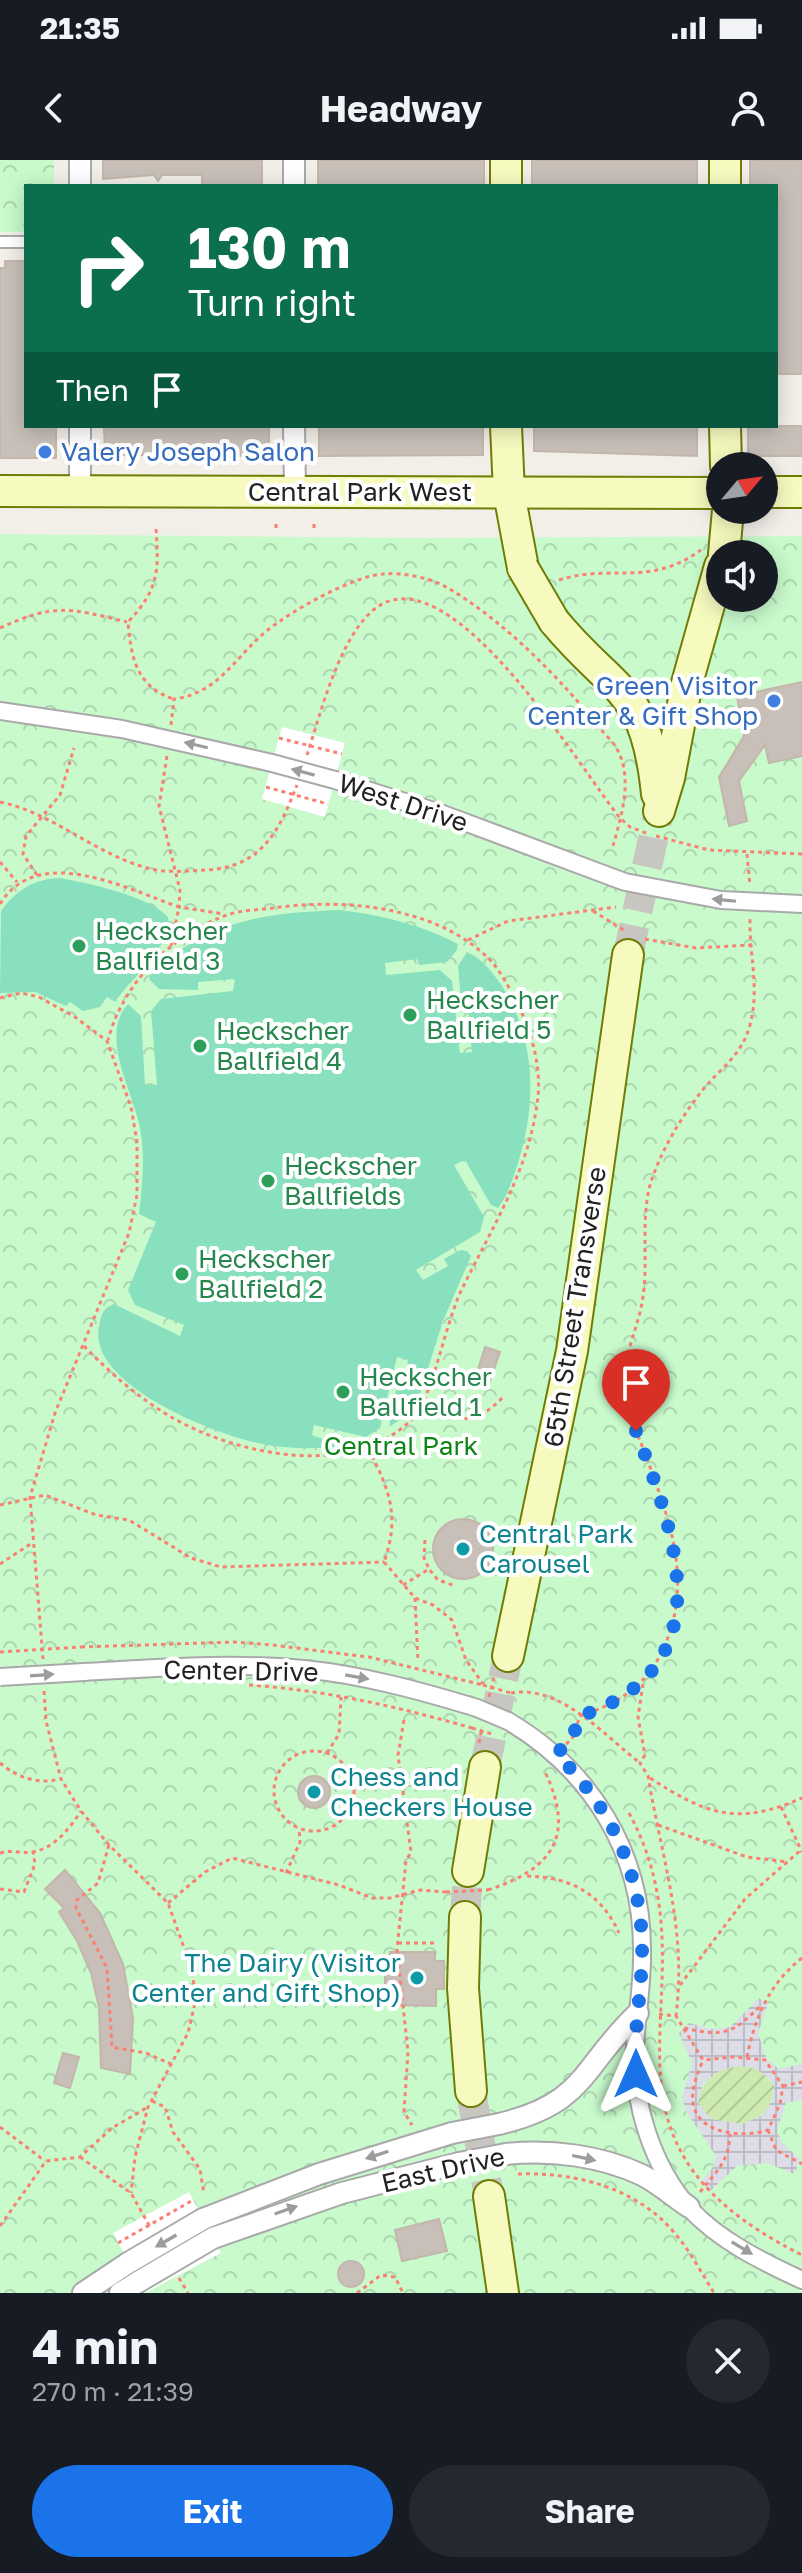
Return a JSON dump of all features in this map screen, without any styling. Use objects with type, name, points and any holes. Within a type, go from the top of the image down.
[{"type":"main road","points":[[506,160],[506,184]]},
{"type":"main road","points":[[725,160],[725,184]]},
{"type":"main road","points":[[506,428],[509,493],[536,576],[554,621],[624,691],[640,714],[652,755],[659,811],[669,778],[687,683],[707,612]]},
{"type":"main road","points":[[725,428],[726,452]]},
{"type":"main road","name":"Central Park West","points":[[0,491],[706,493]]},
{"type":"main road","points":[[778,492],[802,492]]},
{"type":"main road","name":"65th Street Transverse","points":[[508,1656],[572,1351],[633,942]]},
{"type":"main road","points":[[478,1881],[485,1767]]},
{"type":"main road","points":[[465,1917],[463,1988],[471,2091]]},
{"type":"main road","points":[[489,2196],[504,2289]]},
{"type":"street","points":[[80,160],[80,184]]},
{"type":"street","points":[[294,160],[294,184]]},
{"type":"street","points":[[80,428],[80,492]]},
{"type":"street","points":[[294,428],[295,492]]},
{"type":"street","name":"West Drive","points":[[0,711],[169,738],[335,780],[443,814],[612,878],[693,896],[750,903],[802,904]]},
{"type":"street","name":"Center Drive","points":[[0,1677],[226,1665],[303,1669],[370,1679],[477,1708],[508,1721],[556,1754]]},
{"type":"street","points":[[556,1754],[604,1812],[634,1877],[642,1939],[644,2014],[635,2061],[644,2122],[658,2157],[689,2207]]},
{"type":"street","points":[[83,2293],[203,2219],[319,2174],[421,2141],[539,2113],[566,2097],[584,2079],[615,2035],[644,2014]]},
{"type":"street","name":"East Drive","points":[[120,2293],[213,2238],[342,2193],[459,2163],[508,2164],[578,2155],[642,2175],[689,2207],[728,2240],[802,2280]]},
{"type":"lane","points":[[0,242],[24,242]]},
{"type":"path","points":[[276,520],[276,528]]},
{"type":"path","points":[[314,522],[314,528]]},
{"type":"path","points":[[128,622],[144,606],[159,571],[156,529]]},
{"type":"path","points":[[536,576],[647,574],[667,569],[706,548]]},
{"type":"path","points":[[128,622],[136,670],[149,687],[174,699],[193,697],[207,690],[269,629],[298,610],[369,577],[406,575],[445,586],[484,614],[576,698],[618,751],[624,769],[625,800],[613,846]]},
{"type":"path","points":[[303,767],[336,671],[365,618],[385,602],[412,598],[432,606],[461,625],[497,658],[544,713],[620,818],[634,829]]},
{"type":"path","points":[[0,628],[25,616],[61,608],[128,622]]},
{"type":"path","points":[[171,946],[180,890],[159,806],[174,699]]},
{"type":"path","points":[[279,738],[342,754]]},
{"type":"path","points":[[37,875],[23,854],[26,836],[60,795],[74,748]]},
{"type":"path","points":[[0,802],[41,816],[149,869],[174,872],[222,869],[266,846],[280,829],[299,779]]},
{"type":"path","points":[[266,787],[328,804]]},
{"type":"path","points":[[675,842],[747,854],[802,854]]},
{"type":"path","points":[[580,1716],[615,1703],[643,1682],[661,1656],[669,1634],[679,1583],[669,1519],[636,1431],[626,1392],[625,1371],[644,1294],[648,1195],[675,1130],[700,1094],[741,1050],[755,1000],[747,854]]},
{"type":"path","points":[[0,862],[17,882]]},
{"type":"path","points":[[0,904],[17,882],[37,875],[71,872],[179,907],[228,915],[278,907],[344,904],[414,917],[468,940],[490,959],[529,1026],[539,1095],[517,1184],[451,1312],[417,1412],[392,1436],[368,1449],[318,1455],[273,1452],[219,1438],[157,1408],[116,1377],[84,1346]]},
{"type":"path","points":[[468,940],[508,921],[616,907]]},
{"type":"path","points":[[593,911],[633,942],[696,948],[751,945]]},
{"type":"path","points":[[107,1041],[120,1002],[171,946],[228,915]]},
{"type":"path","points":[[0,998],[21,993],[39,997],[75,1017],[107,1041],[135,1124],[139,1176],[129,1233],[55,1413],[30,1497],[43,1644]]},
{"type":"path","points":[[417,1412],[472,1419],[485,1414],[504,1396]]},
{"type":"path","points":[[368,1449],[387,1485],[393,1504],[392,1540],[384,1562]]},
{"type":"path","points":[[0,1505],[45,1495],[96,1515],[129,1520],[191,1558],[221,1567],[384,1562]]},
{"type":"path","points":[[425,1540],[424,1558],[429,1569],[438,1580],[456,1586]]},
{"type":"path","points":[[0,1564],[32,1543]]},
{"type":"path","points":[[384,1562],[415,1598],[433,1605],[452,1620],[466,1660],[483,1685],[511,1693],[547,1697],[580,1716],[640,1763],[648,1776],[675,1904],[679,1986],[676,2016],[703,2060],[693,2091],[694,2107],[713,2127],[730,2133],[768,2130]]},
{"type":"path","points":[[403,1585],[429,1569]]},
{"type":"path","points":[[415,1598],[418,1662]]},
{"type":"path","points":[[0,1652],[81,1647]]},
{"type":"path","points":[[640,1763],[645,1755],[638,1717],[643,1682]]},
{"type":"path","points":[[243,1684],[395,1706],[503,1738]]},
{"type":"path","points":[[327,1753],[339,1734],[341,1697]]},
{"type":"path","points":[[45,1698],[49,1739],[61,1779],[81,1811],[109,1845],[168,1903],[189,1957],[196,1990],[188,2033],[148,2107],[135,2157],[131,2193]]},
{"type":"path","points":[[523,1876],[546,1859],[555,1843],[559,1804],[545,1772],[556,1754],[572,1739],[580,1716]]},
{"type":"path","points":[[404,1720],[398,1755],[411,1852],[406,1861],[398,1943],[408,2052],[404,2112],[421,2141]]},
{"type":"path","points":[[303,1753],[327,1753],[338,1759],[353,1780],[352,1805],[336,1825],[325,1830],[299,1828],[280,1813],[274,1789],[277,1777],[283,1766],[303,1753]]},
{"type":"path","points":[[0,1763],[13,1774],[34,1781],[61,1779]]},
{"type":"path","points":[[648,1776],[682,1798],[723,1815],[750,1815],[802,1798]]},
{"type":"path","points":[[679,1986],[727,1920],[801,1850],[781,1807]]},
{"type":"path","points":[[0,1853],[8,1850],[33,1852],[63,1836],[81,1811]]},
{"type":"path","points":[[658,1825],[747,1857],[788,1862]]},
{"type":"path","points":[[286,1873],[300,1842],[299,1828]]},
{"type":"path","points":[[109,1845],[98,1883],[77,1900],[76,1908],[107,1968],[111,1990],[112,2047],[146,2053],[172,2064]]},
{"type":"path","points":[[0,1889],[24,1892],[35,1864],[33,1852]]},
{"type":"path","points":[[168,1903],[205,1872],[232,1858],[339,1885],[372,1898],[402,1896],[420,1890],[446,1892],[478,1881],[523,1876],[560,1879],[577,1885],[604,1907],[619,1933]]},
{"type":"path","points":[[398,1943],[436,1943]]},
{"type":"path","points":[[684,2028],[709,2034],[728,2032],[741,2025],[764,2002],[788,1969],[802,1958]]},
{"type":"path","points":[[747,2057],[764,2002]]},
{"type":"path","points":[[644,2014],[676,2016]]},
{"type":"path","points":[[659,2014],[658,2079],[675,2140],[704,2187],[744,2222],[802,2255]]},
{"type":"path","points":[[703,2060],[747,2057],[765,2060],[783,2086],[780,2104],[768,2130],[776,2150],[802,2164]]},
{"type":"path","points":[[783,2086],[802,2082]]},
{"type":"path","points":[[151,2101],[168,2111],[173,2132],[200,2169],[204,2194]]},
{"type":"path","points":[[0,2127],[46,2161],[80,2157],[112,2128],[148,2107]]},
{"type":"path","points":[[672,2230],[704,2187],[722,2169],[729,2151],[730,2133]]},
{"type":"path","points":[[80,2157],[131,2193],[140,2210]]},
{"type":"path","points":[[0,2226],[46,2161]]},
{"type":"path","points":[[508,2164],[610,2187],[641,2203],[672,2230],[714,2293]]},
{"type":"path","points":[[118,2243],[193,2200]]},
{"type":"path","points":[[357,2293],[381,2275],[395,2277],[403,2293]]},
{"type":"green space","points":[[0,160],[54,160],[54,184],[24,184],[24,232],[0,232]]},
{"type":"green space","name":"Central Park","points":[[0,534],[424,538],[802,536],[802,2293],[0,2293]]},
{"type":"green space","name":"Heckscher Ballfield 3","points":[[60,878],[133,897],[168,917],[168,928],[157,951],[115,1002],[107,997],[100,1007],[83,1011],[70,1002],[66,1006],[35,992],[0,993],[1,911],[26,887]]},
{"type":"green space","name":"Heckscher Ballfields","points":[[339,910],[400,921],[458,944],[447,962],[419,965],[417,959],[385,963],[386,975],[440,970],[452,981],[460,1053],[472,1052],[467,1000],[461,1001],[458,966],[467,952],[487,966],[502,986],[522,1028],[530,1072],[528,1118],[514,1175],[498,1208],[491,1205],[465,1160],[454,1165],[484,1217],[480,1232],[416,1270],[423,1280],[448,1266],[444,1259],[460,1250],[467,1251],[471,1256],[443,1321],[420,1394],[407,1415],[389,1427],[396,1390],[402,1391],[408,1360],[397,1357],[380,1428],[366,1437],[314,1425],[312,1435],[341,1446],[277,1446],[221,1432],[162,1406],[114,1369],[101,1349],[101,1316],[114,1304],[180,1336],[184,1325],[135,1305],[128,1290],[156,1222],[139,1214],[143,1164],[141,1134],[121,1068],[116,1033],[119,1018],[128,1004],[141,1016],[145,1085],[157,1085],[151,1011],[161,999],[233,991],[235,979],[198,982],[198,990],[159,989],[149,979],[154,970],[197,940],[240,922]]},
{"type":"green space","points":[[747,2066],[759,2070],[774,2085],[767,2108],[760,2116],[739,2124],[727,2124],[705,2115],[698,2102],[709,2079],[722,2070]]},
{"type":"shaded area","points":[[759,1998],[768,2004],[758,2033],[767,2060],[779,2069],[802,2064],[802,2099],[786,2103],[777,2131],[782,2143],[800,2159],[794,2174],[767,2163],[737,2166],[709,2192],[701,2182],[713,2167],[716,2156],[686,2111],[682,2098],[692,2063],[679,2033],[689,2023],[711,2029],[730,2027]],"holes":[[[737,2066],[754,2068],[774,2085],[772,2101],[761,2116],[742,2124],[711,2119],[698,2102],[703,2084],[719,2071]]]},
{"type":"pier","points":[[282,727],[345,743],[325,817],[262,799]]},
{"type":"pier","points":[[189,2192],[221,2253],[145,2293],[113,2233]]},
{"type":"building","points":[[103,160],[262,160],[262,184],[202,184],[202,175],[162,175],[158,181],[154,175],[103,179]]},
{"type":"building","points":[[318,160],[484,160],[484,184],[318,184]]},
{"type":"building","points":[[532,160],[697,160],[697,184],[532,184]]},
{"type":"building","points":[[750,160],[802,160],[802,374],[778,374],[778,184],[750,184]]},
{"type":"building","points":[[5,261],[24,261],[24,428],[56,428],[56,458],[0,458],[0,268],[5,268]]},
{"type":"building","points":[[802,426],[802,456],[748,452],[748,428]]},
{"type":"building","points":[[104,428],[269,428],[269,456],[105,455]]},
{"type":"building","points":[[319,428],[483,428],[483,455],[319,456]]},
{"type":"building","points":[[534,428],[697,428],[697,456],[534,451]]},
{"type":"building","points":[[802,682],[802,756],[769,763],[765,745],[739,781],[747,821],[729,826],[719,777],[744,736],[737,696]]},
{"type":"building","points":[[485,1347],[500,1352],[490,1381],[476,1376]]},
{"type":"building","name":"Central Park Carousel","points":[[463,1519],[485,1527],[493,1549],[485,1571],[463,1579],[441,1571],[433,1549],[441,1527]]},
{"type":"building","name":"Chess and Checkers House","points":[[314,1776],[325,1781],[330,1792],[325,1803],[314,1808],[303,1803],[298,1792],[303,1781]]},
{"type":"building","points":[[65,1870],[100,1913],[123,1964],[133,2018],[130,2074],[101,2068],[99,2007],[91,1973],[77,1941],[59,1912],[64,1908],[45,1889]]},
{"type":"building","name":"The Dairy (Visitor Center and Gift Shop)","points":[[390,1952],[435,1952],[435,1961],[444,1961],[444,1989],[436,1989],[436,2006],[390,2005],[390,1998],[385,1997],[385,1961],[390,1961]]},
{"type":"building","points":[[63,2053],[79,2057],[70,2088],[54,2083]]},
{"type":"building","points":[[439,2219],[447,2251],[402,2261],[395,2230]]},
{"type":"building","points":[[351,2261],[361,2264],[364,2274],[361,2284],[351,2287],[341,2284],[338,2274],[341,2264]]},
{"type":"tunnel","points":[[628,955],[659,811]]},
{"type":"tunnel","points":[[485,1767],[508,1656]]},
{"type":"tunnel","points":[[465,1917],[468,1871]]},
{"type":"tunnel","points":[[471,2091],[489,2196]]},
{"type":"place","name":"Valery Joseph Salon","points":[[45,452]]},
{"type":"place","name":"Green Visitor Center & Gift Shop","points":[[774,701]]},
{"type":"place","name":"Heckscher Ballfield 3","points":[[79,946]]},
{"type":"place","name":"Heckscher Ballfield 5","points":[[410,1015]]},
{"type":"place","name":"Heckscher Ballfield 4","points":[[200,1046]]},
{"type":"place","name":"Heckscher Ballfields","points":[[268,1181]]},
{"type":"place","name":"Heckscher Ballfield 2","points":[[182,1274]]},
{"type":"place","name":"Heckscher Ballfield 1","points":[[343,1392]]},
{"type":"place","name":"Central Park Carousel","points":[[463,1549]]},
{"type":"place","name":"Chess and Checkers House","points":[[314,1792]]},
{"type":"place","name":"The Dairy (Visitor Center and Gift Shop)","points":[[417,1978]]},
{"type":"route","points":[[636,1431],[660,1492],[674,1540],[679,1583],[675,1616],[661,1656],[643,1682],[615,1703],[580,1716],[572,1739],[556,1754],[577,1774],[604,1812],[621,1843],[634,1877],[642,1948],[636,2074]]}]
